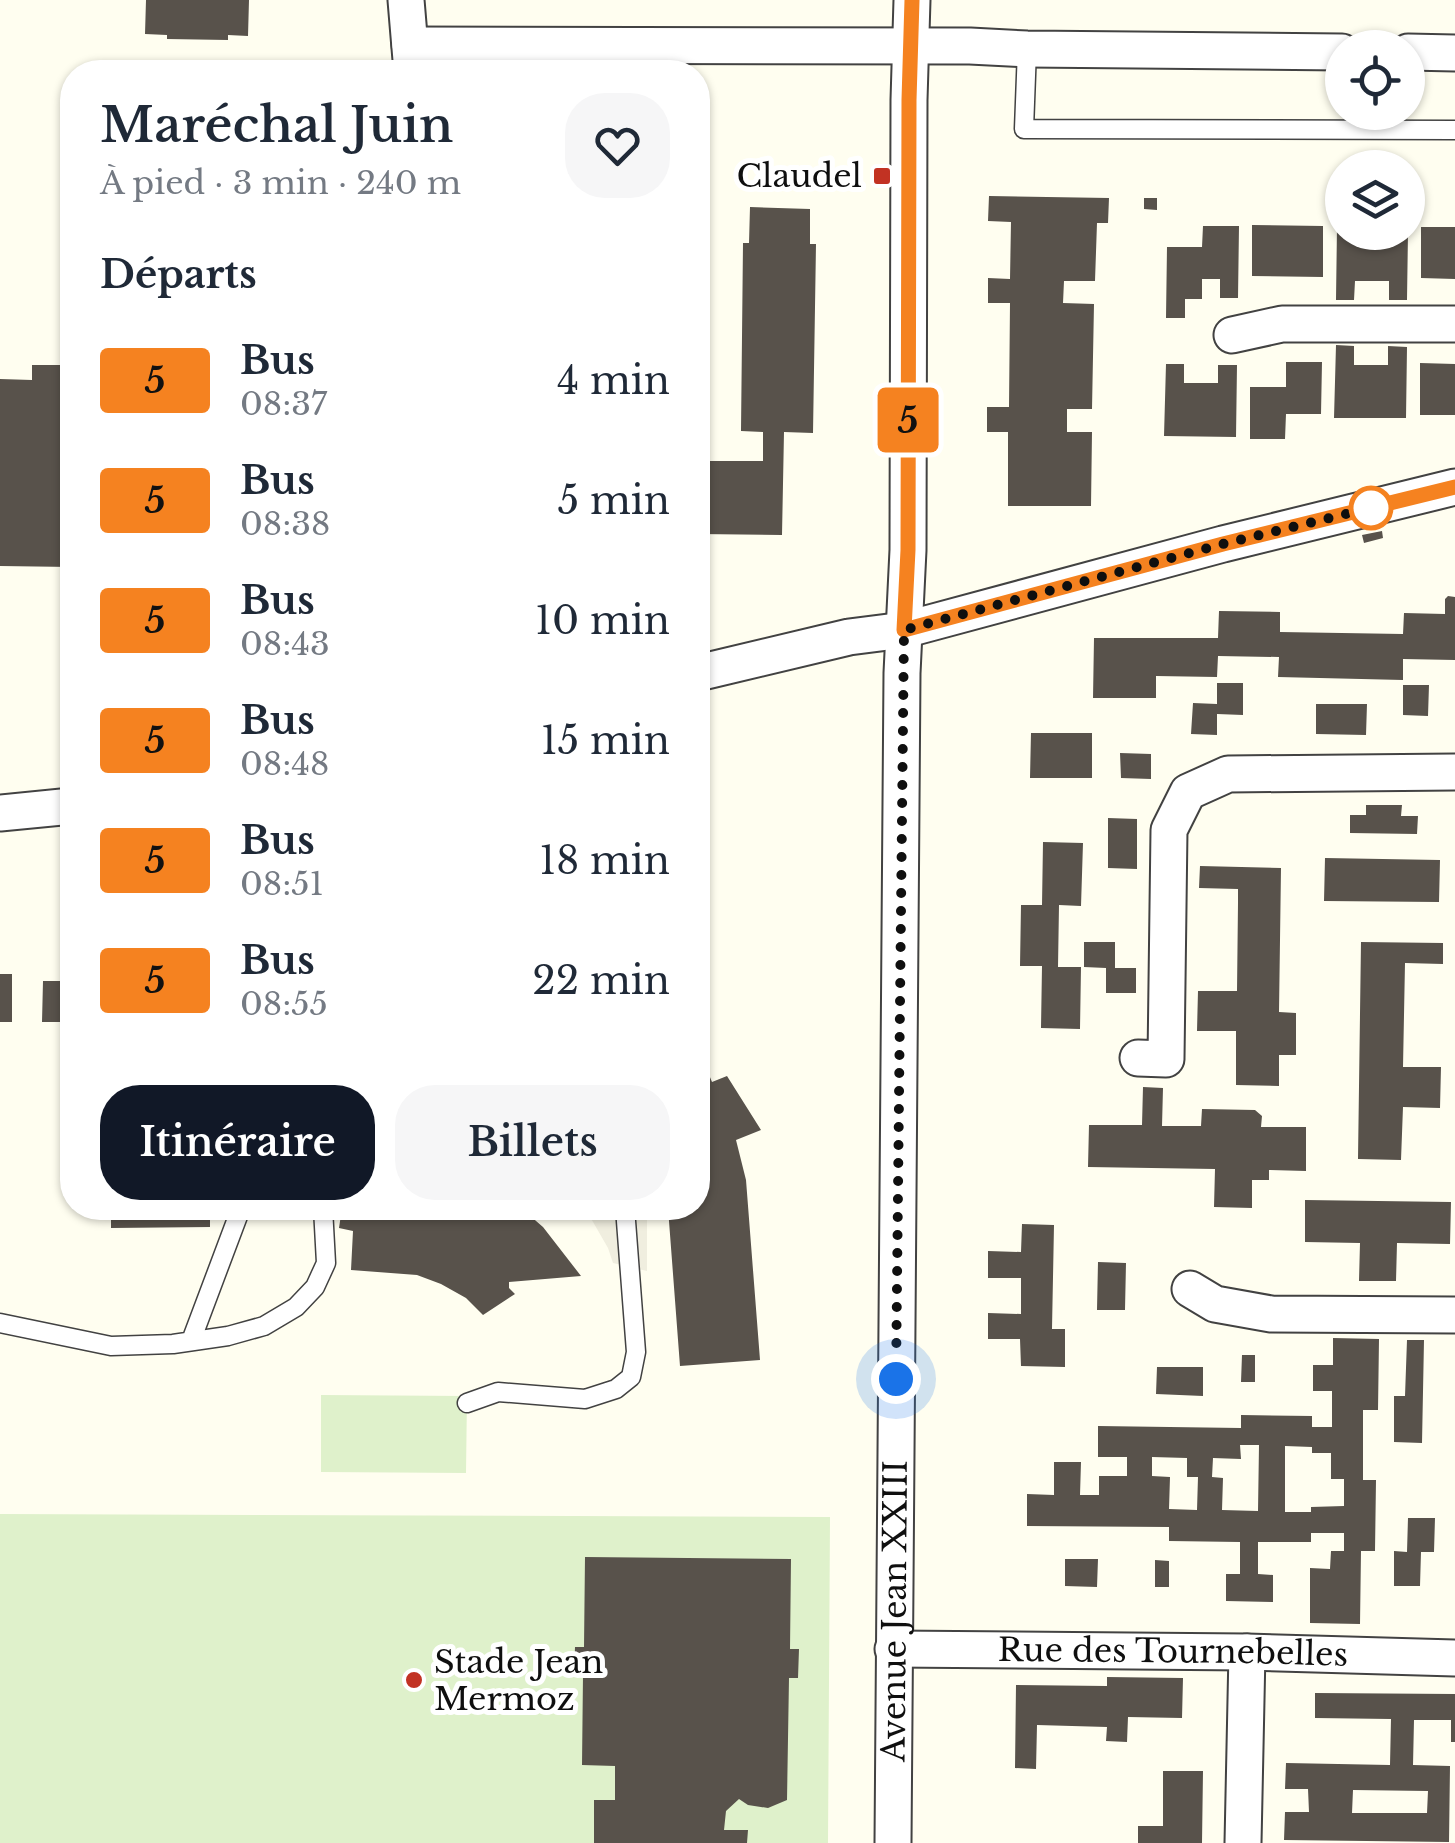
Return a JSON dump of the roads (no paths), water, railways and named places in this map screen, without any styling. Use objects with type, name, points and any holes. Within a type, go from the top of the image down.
[{"type":"street","points":[[406,0],[411,59],[912,47],[1325,52]]},
{"type":"street","name":"Avenue Jean XXIII","points":[[892,1843],[912,0]]},
{"type":"street","points":[[1425,52],[1455,53]]},
{"type":"street","points":[[1232,336],[1282,324],[1455,324]]},
{"type":"street","points":[[710,670],[849,637],[904,630],[1223,544],[1455,487]]},
{"type":"street","points":[[1138,1058],[1166,1059],[1169,830],[1188,792],[1228,774],[1455,772]]},
{"type":"street","points":[[0,813],[60,807]]},
{"type":"street","points":[[1190,1288],[1215,1304],[1271,1314],[1455,1315]]},
{"type":"street","name":"Rue des Tournebelles","points":[[893,1649],[1455,1658]]},
{"type":"street","points":[[1243,1843],[1247,1652]]},
{"type":"lane","points":[[1027,49],[1024,128],[1455,130]]},
{"type":"lane","points":[[192,1341],[237,1220]]},
{"type":"lane","points":[[0,1323],[111,1346],[192,1341],[264,1326],[296,1307],[315,1287],[326,1263],[323,1220]]},
{"type":"lane","points":[[467,1402],[498,1392],[585,1399],[616,1389],[631,1377],[636,1352],[626,1220]]},
{"type":"place","name":"Claudel","points":[[882,176]]},
{"type":"place","name":"Stade Jean Mermoz","points":[[414,1680]]}]
